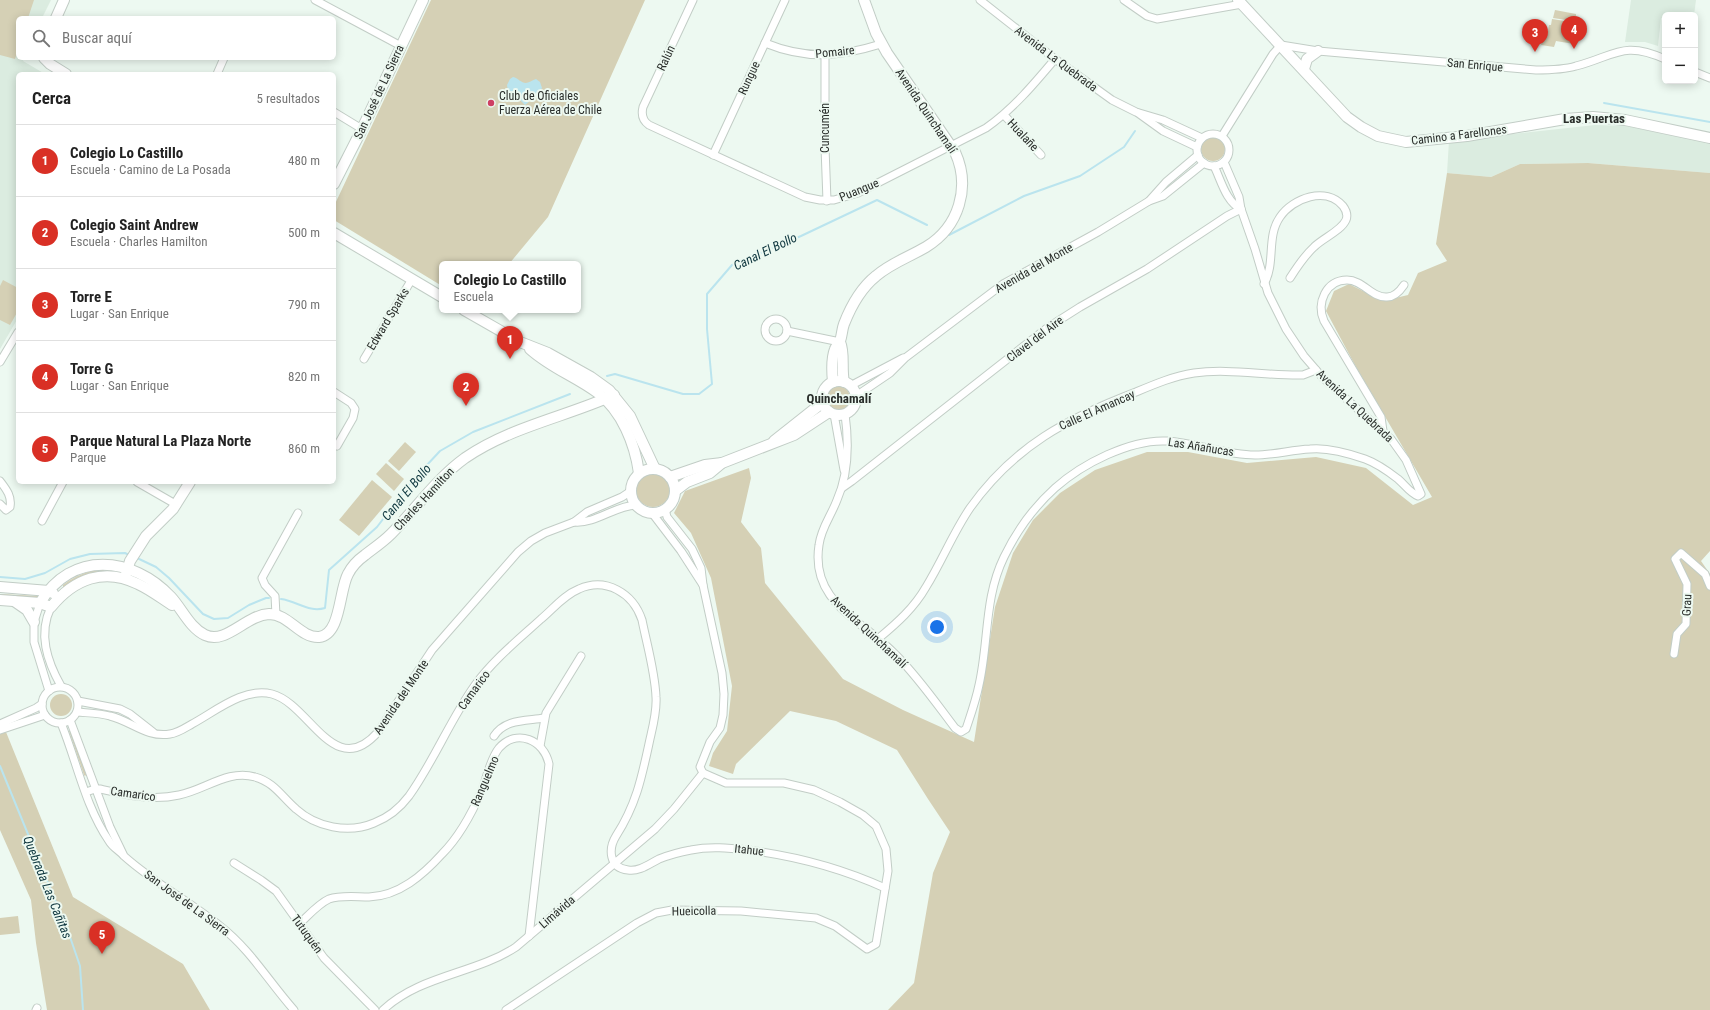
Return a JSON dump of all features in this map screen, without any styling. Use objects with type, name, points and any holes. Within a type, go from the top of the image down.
[{"type":"street","points":[[57,16],[64,0]]},
{"type":"street","points":[[315,0],[401,46]]},
{"type":"street","name":"San José de La Sierra","points":[[336,180],[362,129],[422,0]]},
{"type":"street","name":"Ralún","points":[[642,117],[643,107],[693,0]]},
{"type":"street","name":"Rungue","points":[[714,155],[785,0]]},
{"type":"street","name":"Avenida La Quebrada","points":[[980,0],[1096,90],[1136,112],[1157,128],[1197,147]]},
{"type":"street","points":[[1124,0],[1147,16],[1157,19],[1240,2]]},
{"type":"street","name":"Avenida Quinchamalí","points":[[833,382],[833,354],[840,342],[850,309],[870,281],[888,266],[932,243],[944,232],[954,218],[960,204],[963,184],[960,164],[952,146],[881,44],[865,1]]},
{"type":"street","name":"Camino a Farellones","points":[[1240,2],[1354,122],[1378,136],[1396,141],[1416,142],[1439,140],[1565,119],[1593,117],[1625,120],[1710,138]]},
{"type":"street","name":"Pomaire","points":[[765,43],[795,53],[825,56],[855,51],[881,44]]},
{"type":"street","points":[[1222,136],[1273,54],[1281,45]]},
{"type":"street","name":"San Enrique","points":[[1281,45],[1318,51],[1536,70],[1558,70],[1575,67],[1628,49],[1642,51],[1662,57]]},
{"type":"street","points":[[1304,69],[1307,59],[1318,51]]},
{"type":"street","name":"Cuncumén","points":[[825,56],[825,147],[827,201]]},
{"type":"street","name":"Puangue","points":[[642,117],[649,125],[800,195],[812,199],[827,201],[840,199],[858,193],[986,128],[1016,104],[1055,59]]},
{"type":"street","points":[[46,60],[63,72]]},
{"type":"street","points":[[218,72],[223,60]]},
{"type":"street","points":[[1698,73],[1710,78]]},
{"type":"street","name":"Avenida La Quebrada","points":[[1136,112],[1163,120],[1202,138]]},
{"type":"street","points":[[336,113],[362,129]]},
{"type":"street","name":"Hualañe","points":[[1004,115],[1041,155]]},
{"type":"street","points":[[1214,133],[1222,136],[1227,141],[1230,148],[1228,156],[1224,162],[1214,166],[1204,163],[1198,156],[1197,147],[1202,138],[1214,133]]},
{"type":"street","name":"Avenida del Monte","points":[[1149,201],[1166,182],[1198,156]]},
{"type":"street","name":"Avenida La Quebrada","points":[[1224,162],[1239,197],[1240,209],[1255,248],[1264,284],[1286,329],[1316,370],[1338,393],[1384,431],[1402,454],[1421,494]]},
{"type":"street","name":"Avenida del Monte","points":[[856,396],[890,373],[906,358],[1002,284],[1098,232],[1149,201],[1171,190],[1204,163]]},
{"type":"street","name":"Avenida La Quebrada","points":[[1214,166],[1230,200],[1240,209]]},
{"type":"street","points":[[1264,284],[1269,271],[1273,232],[1277,222],[1284,212],[1299,200],[1312,197],[1323,196],[1339,202],[1346,210],[1347,218],[1342,228],[1326,237],[1313,247],[1290,278]]},
{"type":"street","name":"Clavel del Aire","points":[[842,488],[856,479],[1047,328],[1080,306],[1140,273],[1240,209]]},
{"type":"street","points":[[336,234],[439,295]]},
{"type":"street","name":"Edward Sparks","points":[[364,359],[412,279]]},
{"type":"street","points":[[1384,431],[1381,417],[1324,321],[1321,312],[1321,302],[1324,294],[1330,287],[1342,281],[1356,282],[1384,297],[1394,295],[1404,285]]},
{"type":"street","points":[[469,313],[527,346],[548,353],[601,384],[610,397],[630,416],[655,469]]},
{"type":"street","points":[[787,331],[840,342]]},
{"type":"street","points":[[0,362],[16,335]]},
{"type":"street","name":"Avenida Quinchamalí","points":[[840,342],[842,350],[842,367],[847,384]]},
{"type":"street","name":"Avenida del Monte","points":[[847,384],[906,358]]},
{"type":"street","name":"Calle El Amancay","points":[[879,638],[906,613],[921,596],[957,528],[985,488],[1013,460],[1053,430],[1094,408],[1186,374],[1212,372],[1303,375],[1316,370]]},
{"type":"street","points":[[675,491],[687,482],[710,473],[722,464],[794,435],[831,413],[845,414],[849,412],[854,405],[856,396],[847,384],[833,382],[824,390],[822,403],[771,443]]},
{"type":"street","points":[[336,393],[351,403],[355,409],[353,418],[337,446]]},
{"type":"street","points":[[610,397],[628,434],[639,473]]},
{"type":"street","name":"Charles Hamilton","points":[[276,615],[310,636],[318,637],[329,633],[335,623],[342,587],[347,574],[353,565],[392,533],[435,485],[455,466],[481,448],[500,439],[610,397]]},
{"type":"street","points":[[822,403],[831,413]]},
{"type":"street","name":"Avenida Quinchamalí","points":[[831,413],[844,473]]},
{"type":"street","name":"Avenida Quinchamalí","points":[[845,414],[849,448],[842,488],[821,536],[818,560],[820,576],[830,596],[839,608],[879,638],[907,666],[955,728],[961,732]]},
{"type":"street","name":"Las Añañucas","points":[[961,732],[966,729],[980,684],[992,587],[1004,556],[1029,516],[1055,488],[1083,468],[1109,454],[1132,445],[1166,441],[1227,452],[1254,455],[1283,453],[1311,448],[1347,453],[1367,459],[1399,480],[1413,494],[1418,496],[1421,494]]},
{"type":"street","points":[[670,477],[705,465],[722,464]]},
{"type":"street","points":[[655,469],[670,477],[674,484],[675,491],[672,502],[665,510],[652,513],[642,510],[636,505],[632,499],[631,492],[634,480],[639,473],[655,469]]},
{"type":"street","points":[[0,481],[10,496],[11,502],[10,506],[6,510],[0,504]]},
{"type":"street","points":[[42,521],[62,484]]},
{"type":"street","points":[[140,484],[177,505]]},
{"type":"street","points":[[124,579],[127,568],[146,536],[177,505],[189,484]]},
{"type":"street","name":"Avenida del Monte","points":[[77,712],[110,715],[143,731],[166,735],[175,733],[241,697],[260,693],[273,695],[292,704],[320,735],[332,744],[346,748],[362,745],[378,732],[414,675],[442,638],[524,546],[538,537],[574,522],[587,512],[622,498],[631,492]]},
{"type":"street","name":"Avenida del Monte","points":[[574,522],[589,521],[626,507],[636,505]]},
{"type":"street","points":[[665,510],[667,517],[696,556],[702,574],[722,673],[724,694],[723,714],[720,728],[710,742],[703,756],[700,767],[703,773],[726,783],[784,783],[814,790],[863,815],[876,826],[886,849],[888,871],[885,888]]},
{"type":"street","points":[[49,690],[35,650],[34,622],[40,603],[49,591],[64,577],[84,567],[102,564],[127,568],[137,572],[163,589],[203,634],[214,637],[226,634],[256,617],[270,614],[276,615],[275,596],[265,585],[262,578],[298,513]]},
{"type":"street","points":[[652,513],[678,546],[703,585]]},
{"type":"street","name":"Grau","points":[[1674,654],[1677,634],[1686,624],[1687,584],[1675,559],[1681,553],[1705,574],[1710,586]]},
{"type":"street","points":[[61,686],[47,654],[44,642],[45,622],[52,607],[60,596],[69,588],[89,578],[104,576],[124,579],[146,588],[183,612]]},
{"type":"street","name":"Camarico","points":[[86,792],[94,789],[141,797],[162,798],[190,792],[231,776],[249,775],[273,785],[296,809],[317,822],[331,827],[347,828],[372,824],[392,812],[409,796],[467,696],[495,662],[572,592],[591,585],[604,585],[615,588],[625,594],[638,610],[642,620],[656,698],[655,714],[639,789],[630,812],[611,845],[611,856],[614,863]]},
{"type":"street","points":[[0,587],[49,591],[60,596]]},
{"type":"street","points":[[0,600],[40,603],[52,607]]},
{"type":"street","points":[[14,601],[27,610],[34,622]]},
{"type":"street","points":[[529,936],[549,768],[548,759],[540,746],[544,718],[548,708],[581,656]]},
{"type":"street","points":[[61,686],[68,688],[73,692],[78,701],[77,712],[70,720],[61,723],[52,721],[45,715],[42,704],[44,696],[49,690],[54,687],[61,686]]},
{"type":"street","points":[[78,701],[120,709],[130,714],[156,734]]},
{"type":"street","points":[[0,724],[42,704]]},
{"type":"street","points":[[0,730],[45,715]]},
{"type":"street","points":[[494,736],[500,728],[509,723],[544,718]]},
{"type":"street","name":"San José de La Sierra","points":[[70,720],[94,789],[123,854]]},
{"type":"street","name":"San José de La Sierra","points":[[61,723],[70,744],[97,822],[114,848],[123,854],[142,872],[209,917],[230,934],[253,958],[294,1010]]},
{"type":"street","name":"Ranguelmo","points":[[299,924],[320,905],[331,899],[378,896],[394,892],[408,885],[435,862],[456,838],[476,804],[494,758],[500,748],[508,741],[519,738],[533,740],[540,746]]},
{"type":"street","name":"Limávida","points":[[383,1010],[408,991],[503,954],[529,936],[665,819],[703,773]]},
{"type":"street","name":"Itahue","points":[[614,863],[622,869],[633,871],[664,857],[684,851],[709,848],[727,848],[769,853],[809,861],[847,873],[885,888]]},
{"type":"street","name":"Tutuquén","points":[[234,863],[276,891],[324,958],[375,1010]]},
{"type":"street","name":"Hueicolla","points":[[506,1010],[637,923],[656,913],[672,910],[710,910],[784,914],[816,918],[835,926],[867,949],[876,944],[885,888]]},
{"type":"shaded area","points":[[0,0],[51,0],[43,16],[16,16],[16,60],[23,60],[42,72],[16,72],[16,321],[0,349]]},
{"type":"shaded area","points":[[0,0],[34,0],[29,16],[16,16],[15,59],[0,55]]},
{"type":"shaded area","name":"Club de Oficiales Fuerza Aérea de Chile","points":[[431,0],[645,0],[548,217],[511,261],[439,261],[439,284],[336,221],[336,202]]},
{"type":"shaded area","points":[[1631,0],[1696,0],[1694,12],[1662,12],[1658,46],[1645,42],[1625,42]]},
{"type":"shaded area","points":[[1555,10],[1576,14],[1576,16],[1574,16],[1573,21],[1553,18]]},
{"type":"shaded area","points":[[1552,19],[1571,22],[1567,40],[1574,42],[1574,44],[1556,41],[1554,47],[1541,45],[1544,37],[1547,37],[1549,25],[1551,25]]},
{"type":"shaded area","points":[[1595,125],[1626,126],[1710,143],[1710,173],[1588,163],[1520,164],[1491,177],[1447,173],[1449,141]]},
{"type":"shaded area","points":[[1213,137],[1218,138],[1224,144],[1224,154],[1218,160],[1213,161],[1208,160],[1202,154],[1201,149],[1202,144],[1208,138]]},
{"type":"shaded area","points":[[1588,163],[1710,173],[1710,551],[1701,561],[1710,574],[1710,1010],[888,1010],[914,983],[933,873],[950,832],[897,750],[836,721],[790,711],[736,764],[733,774],[709,766],[713,753],[727,731],[732,686],[711,578],[691,533],[674,513],[685,491],[749,468],[751,478],[741,522],[761,548],[765,583],[843,679],[903,710],[974,742],[995,607],[1013,553],[1033,520],[1060,493],[1095,470],[1147,452],[1188,452],[1247,463],[1316,457],[1366,468],[1413,505],[1432,497],[1356,367],[1326,311],[1334,291],[1349,284],[1383,301],[1408,295],[1418,273],[1447,261],[1436,244],[1447,173],[1491,177],[1520,164]]},
{"type":"shaded area","points":[[3,280],[16,287],[16,314],[10,325],[0,320],[0,286]]},
{"type":"shaded area","points":[[838,386],[843,387],[849,393],[849,403],[843,409],[838,410],[833,409],[827,403],[826,398],[827,393],[833,387]]},
{"type":"shaded area","points":[[405,442],[416,452],[399,471],[388,461]]},
{"type":"shaded area","points":[[386,463],[404,479],[394,491],[376,474]]},
{"type":"shaded area","points":[[650,473],[656,473],[665,478],[669,484],[669,496],[665,502],[656,507],[650,507],[641,502],[636,493],[636,487],[641,478]]},
{"type":"shaded area","points":[[372,480],[392,497],[359,536],[339,520]]},
{"type":"shaded area","points":[[102,569],[106,572],[63,587],[63,585],[72,579],[91,571]]},
{"type":"shaded area","points":[[0,594],[39,596],[40,599],[0,596]]},
{"type":"shaded area","points":[[61,694],[69,697],[72,705],[69,713],[61,716],[53,713],[50,705],[53,697]]},
{"type":"shaded area","points":[[69,731],[71,731],[87,774],[85,776],[84,775]]},
{"type":"shaded area","points":[[6,732],[73,897],[183,964],[210,1010],[47,1010],[36,943],[31,900],[0,830],[0,734]]},
{"type":"shaded area","points":[[18,916],[20,933],[0,935],[0,918]]},
{"type":"water","points":[[513,77],[526,83],[536,79],[540,82],[542,88],[525,105],[518,95],[508,91],[507,85]]},
{"type":"waterway","name":"Canal El Bollo","points":[[1604,103],[1710,122]]},
{"type":"waterway","name":"Canal El Bollo","points":[[949,235],[1024,196],[1080,176],[1124,147],[1135,131]]},
{"type":"waterway","name":"Canal El Bollo","points":[[607,376],[615,374],[683,394],[699,394],[712,384],[707,329],[707,294],[732,265],[801,236],[877,200],[927,225]]},
{"type":"waterway","name":"Canal El Bollo","points":[[281,599],[308,608],[325,608],[329,570],[377,527],[412,481],[440,451],[473,432],[570,394]]},
{"type":"waterway","name":"Canal El Bollo","points":[[0,577],[25,579],[45,573],[70,559],[90,554],[125,553],[129,555]]},
{"type":"waterway","name":"Canal El Bollo","points":[[137,558],[156,567],[169,578],[203,614],[214,619],[228,618],[249,605],[269,598]]},
{"type":"waterway","name":"Quebrada Las Cañitas","points":[[0,766],[69,934],[80,966],[83,1010]]},
{"type":"place","name":"Torre G","points":[[1574,49]]},
{"type":"place","name":"Torre E","points":[[1535,52]]},
{"type":"place","name":"Club de Oficiales Fuerza Aérea de Chile","points":[[491,103]]},
{"type":"place","name":"Colegio Lo Castillo","points":[[510,359]]},
{"type":"place","name":"Colegio Saint Andrew","points":[[466,406]]},
{"type":"place","name":"Parque Natural La Plaza Norte","points":[[102,954]]},
{"type":"district","name":"Las Puertas","points":[[1594,118]]},
{"type":"district","name":"Quinchamalí","points":[[839,398]]}]
